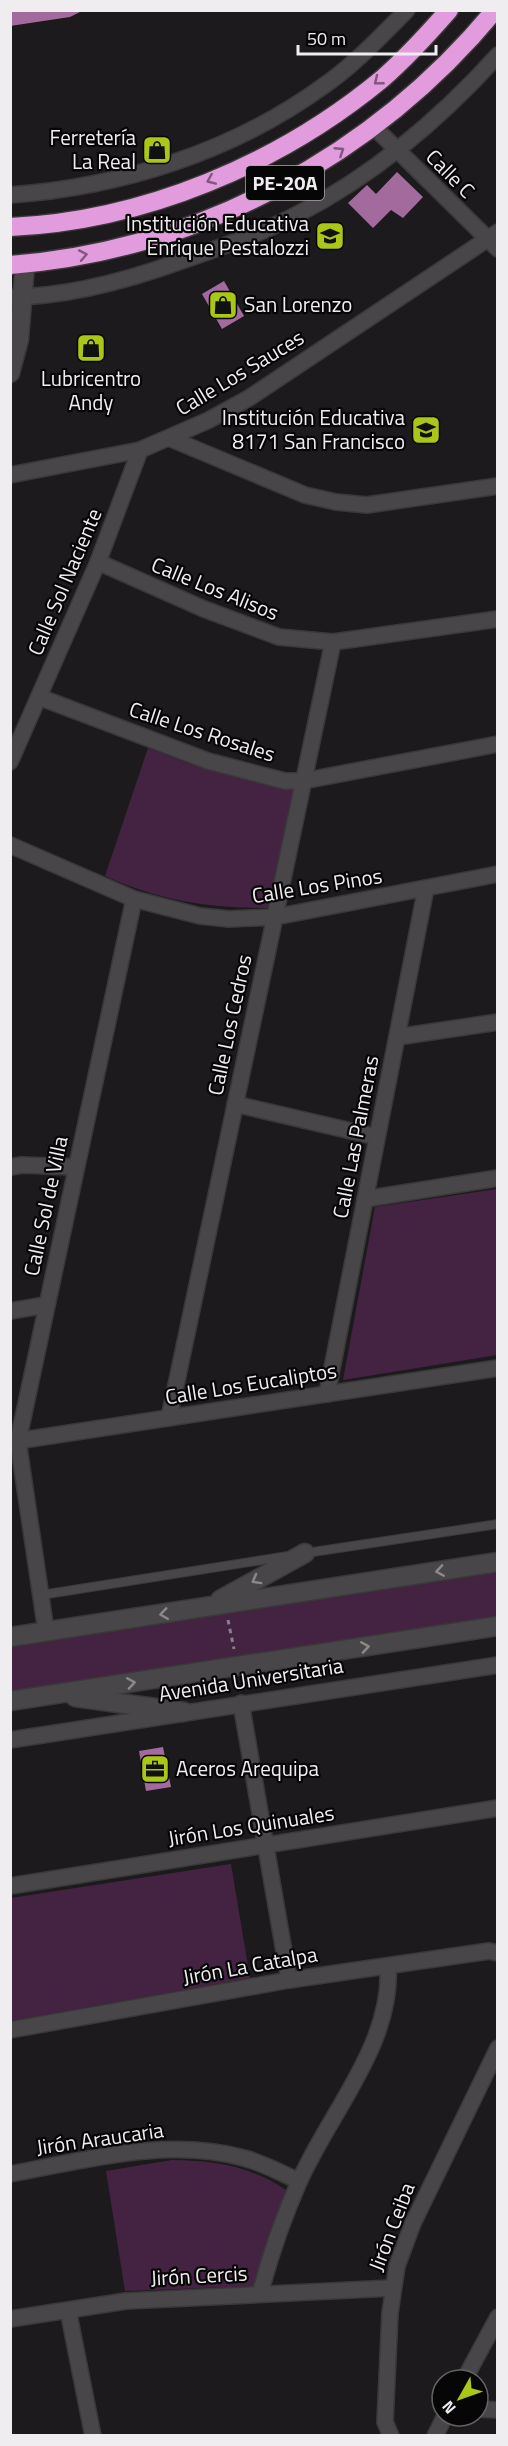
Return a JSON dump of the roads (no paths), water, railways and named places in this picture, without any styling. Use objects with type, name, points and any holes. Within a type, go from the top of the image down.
[{"type":"highway","name":"PE-20A","points":[[10,227],[54,224],[124,211],[157,201],[243,166],[305,132],[351,103],[383,78],[449,10]]},
{"type":"highway","name":"PE-20A","points":[[18,264],[123,246],[208,219],[299,176],[374,128],[436,76],[495,10]]},
{"type":"main road","points":[[10,373],[20,339],[17,297],[18,264]]},
{"type":"main road","points":[[207,1607],[304,1553]]},
{"type":"main road","points":[[10,1637],[498,1562]]},
{"type":"main road","name":"Avenida Universitaria","points":[[10,1701],[498,1626]]},
{"type":"main road","points":[[55,1694],[184,1712]]},
{"type":"street","points":[[10,195],[54,192],[135,176],[209,150],[279,115],[323,87],[407,10]]},
{"type":"street","points":[[17,297],[96,287],[160,269],[299,214],[397,150],[437,117],[498,55]]},
{"type":"street","name":"Calle C","points":[[374,128],[494,240]]},
{"type":"street","name":"Calle Los Sauces","points":[[10,475],[140,450],[170,438],[249,398],[494,240]]},
{"type":"street","points":[[170,438],[305,495],[336,501],[367,505],[498,486]]},
{"type":"street","name":"Calle Sol Naciente","points":[[10,762],[98,562],[140,450]]},
{"type":"street","name":"Calle Los Alisos","points":[[98,562],[204,609],[279,638],[333,642],[498,619]]},
{"type":"street","name":"Calle Los Cedros","points":[[169,1418],[333,642]]},
{"type":"street","name":"Calle Los Rosales","points":[[39,697],[208,761],[285,781],[303,781],[498,744]]},
{"type":"street","name":"Calle Los Pinos","points":[[10,845],[134,898],[200,916],[229,919],[275,918],[498,874]]},
{"type":"street","name":"Calle Las Palmeras","points":[[327,1394],[426,888]]},
{"type":"street","name":"Calle Sol de Villa","points":[[46,1631],[14,1441],[46,1305],[134,898]]},
{"type":"street","points":[[397,1037],[498,1022]]},
{"type":"street","points":[[234,1104],[377,1137]]},
{"type":"street","points":[[10,1167],[22,1165],[76,1167]]},
{"type":"street","points":[[365,1199],[498,1178]]},
{"type":"street","points":[[10,1311],[46,1305]]},
{"type":"street","name":"Calle Los Eucaliptos","points":[[14,1441],[498,1368]]},
{"type":"street","name":"Avenida Universitaria","points":[[10,1740],[498,1665]]},
{"type":"street","points":[[242,1703],[289,1980]]},
{"type":"street","name":"Jirón Los Quinuales","points":[[10,1886],[498,1808]]},
{"type":"street","name":"Jirón La Catalpa","points":[[10,2030],[289,1980],[489,1951],[498,1953]]},
{"type":"street","points":[[260,2294],[270,2255],[299,2181],[382,2027],[390,1989],[388,1966]]},
{"type":"street","name":"Jirón Ceiba","points":[[391,2436],[385,2422],[392,2288],[397,2266],[412,2223],[498,2048]]},
{"type":"street","name":"Jirón Araucaria","points":[[10,2174],[132,2152],[177,2149],[210,2151],[245,2158],[299,2181]]},
{"type":"street","name":"Jirón Cercis","points":[[10,2319],[126,2301],[392,2288]]},
{"type":"street","points":[[68,2310],[93,2436]]},
{"type":"street","points":[[470,2368],[498,2317]]},
{"type":"lane","points":[[40,1595],[498,1524]]},
{"type":"place","name":"Ferretería La Real","points":[[157,150]]},
{"type":"place","name":"Institución Educativa Enrique Pestalozzi","points":[[330,236]]},
{"type":"place","name":"San Lorenzo","points":[[223,305]]},
{"type":"place","name":"Lubricentro Andy","points":[[91,348]]},
{"type":"place","name":"Institución Educativa 8171 San Francisco","points":[[426,430]]},
{"type":"place","name":"Aceros Arequipa","points":[[155,1769]]}]
